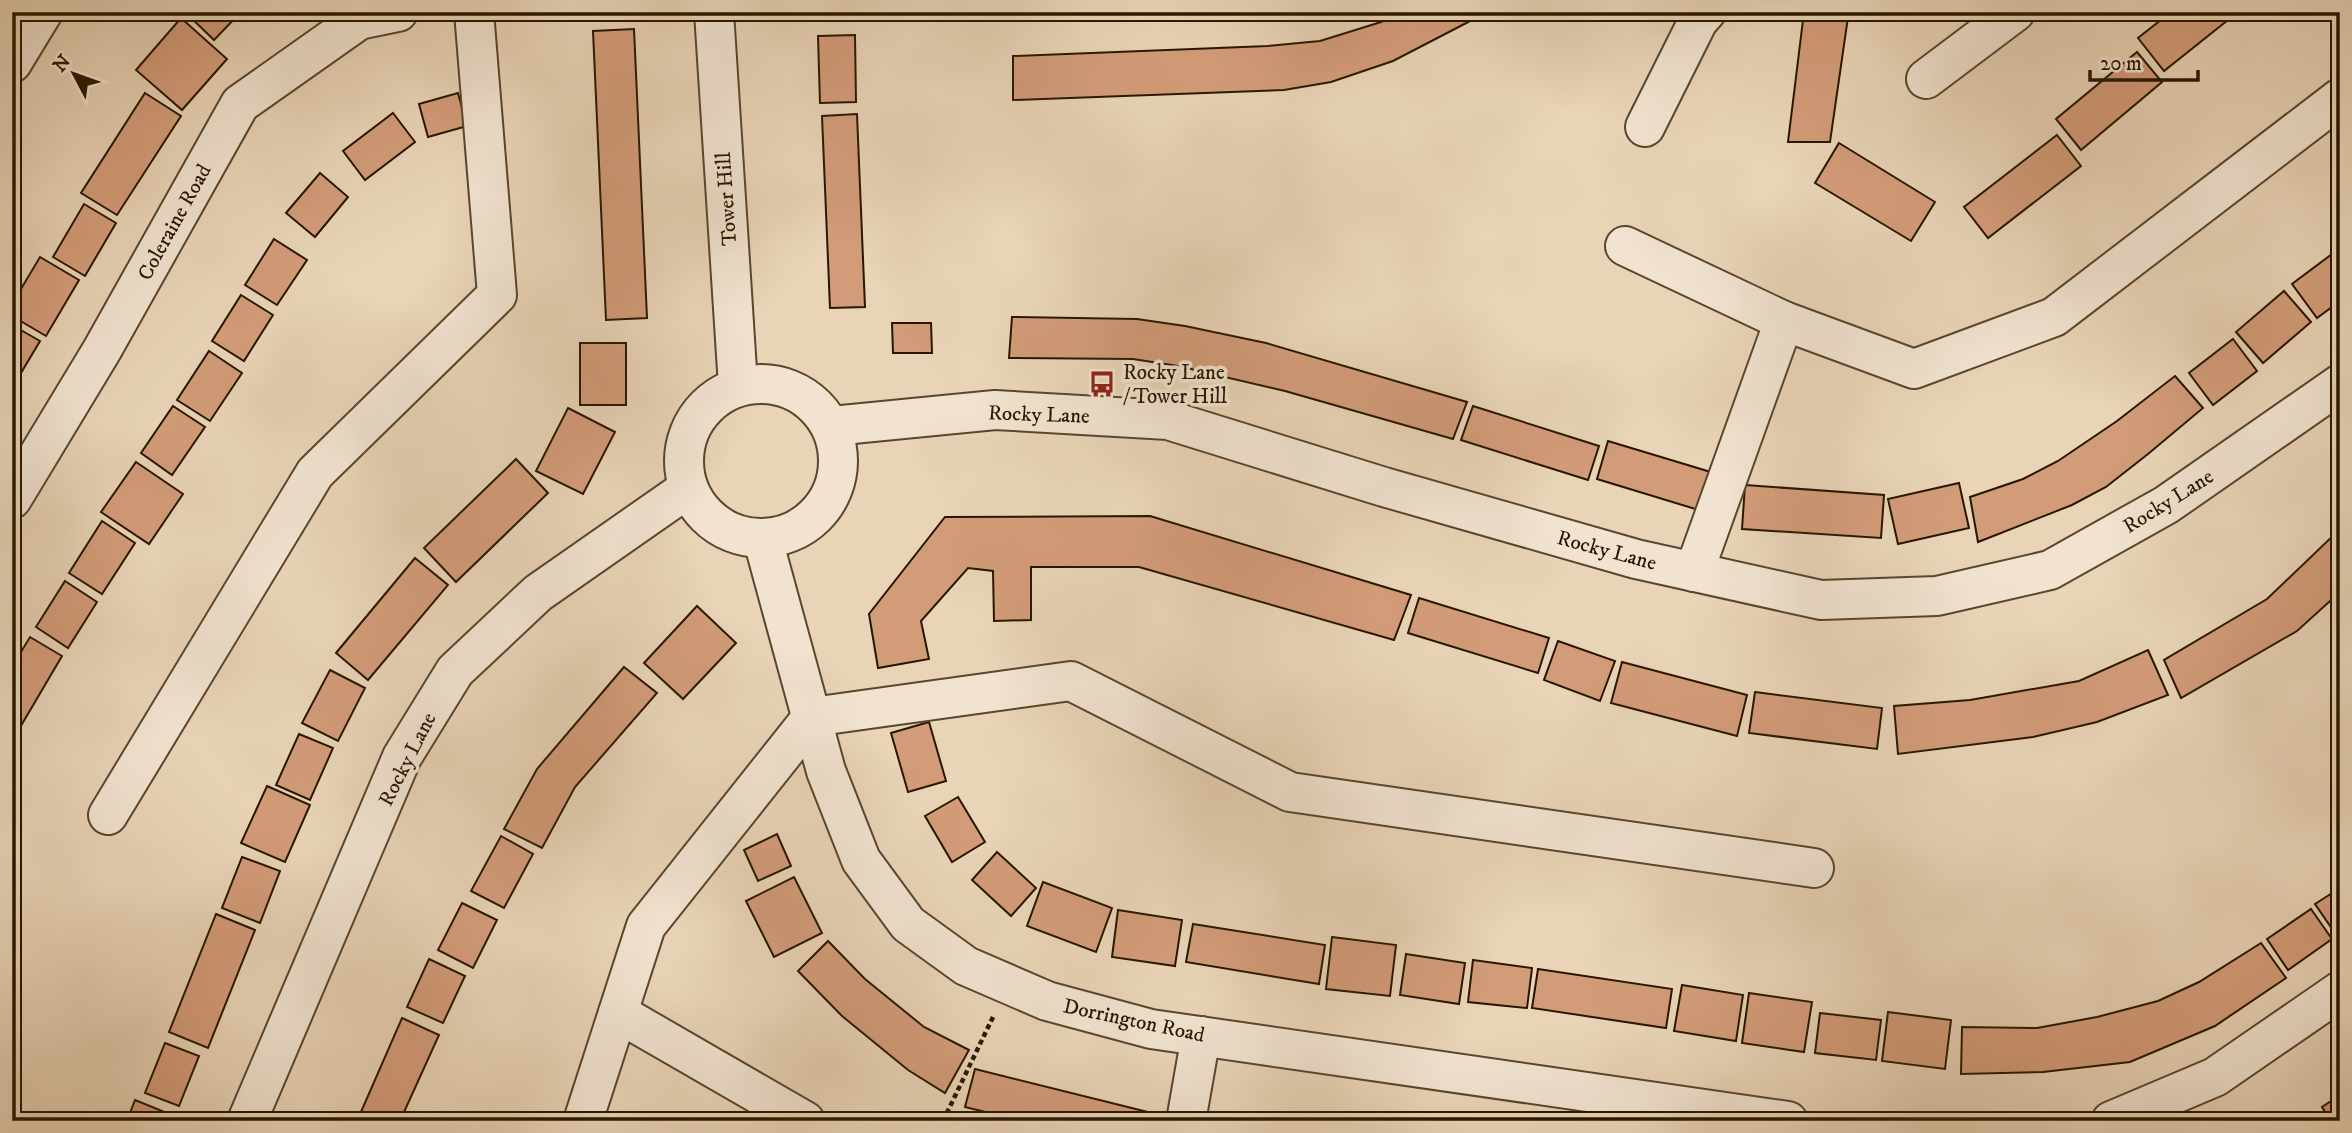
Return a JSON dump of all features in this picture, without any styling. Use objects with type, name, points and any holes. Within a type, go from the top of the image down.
[{"type":"street","points":[[12,63],[43,12]]},
{"type":"street","name":"Coleraine Road","points":[[12,499],[102,350],[240,104],[359,20],[398,12]]},
{"type":"street","points":[[108,816],[316,473],[497,295],[474,12]]},
{"type":"street","name":"Tower Hill","points":[[714,12],[738,386]]},
{"type":"street","points":[[1646,127],[1698,21],[1706,12]]},
{"type":"street","points":[[1926,79],[2015,12]]},
{"type":"street","points":[[1625,246],[1784,321],[1913,369],[2054,317],[2340,98]]},
{"type":"street","points":[[1694,572],[1784,321]]},
{"type":"street","points":[[775,384],[808,398],[832,426],[840,464],[828,502],[800,529],[763,540],[731,534],[704,516],[687,489],[684,447],[702,409],[738,386],[775,384]]},
{"type":"street","name":"Rocky Lane","points":[[832,426],[995,410],[1168,419],[1384,487],[1636,559],[1821,600],[1937,596],[2050,570],[2166,505],[2340,384]]},
{"type":"street","name":"Rocky Lane","points":[[247,1121],[402,757],[455,671],[538,593],[687,489]]},
{"type":"street","name":"Dorrington Road","points":[[763,540],[826,771],[861,860],[908,924],[966,966],[1047,1001],[1151,1029],[1788,1121]]},
{"type":"street","points":[[583,1121],[646,926],[812,717],[1071,681],[1290,792],[1814,868]]},
{"type":"street","points":[[2111,1121],[2215,1077],[2340,991]]},
{"type":"street","points":[[618,1013],[806,1121]]},
{"type":"street","points":[[1186,1121],[1201,1036]]},
{"type":"path","points":[[943,1121],[1009,984]]},
{"type":"building","points":[[185,12],[241,12],[214,40]]},
{"type":"building","points":[[1402,12],[1473,12],[1476,18],[1393,61],[1331,82],[1284,90],[1013,100],[1013,56],[1268,46],[1320,41],[1381,22]]},
{"type":"building","points":[[1804,12],[1855,12],[1848,17],[1830,142],[1788,142]]},
{"type":"building","points":[[2171,12],[2238,12],[2164,71],[2138,38]]},
{"type":"building","points":[[181,18],[227,59],[182,110],[136,70]]},
{"type":"building","points":[[634,29],[647,318],[606,320],[593,31]]},
{"type":"building","points":[[855,35],[856,102],[820,103],[818,36]]},
{"type":"building","points":[[2137,52],[2162,82],[2081,150],[2056,119]]},
{"type":"building","points":[[145,93],[181,116],[117,215],[81,193]]},
{"type":"building","points":[[458,93],[467,126],[428,137],[419,104]]},
{"type":"building","points":[[393,113],[415,142],[365,180],[343,151]]},
{"type":"building","points":[[857,114],[865,307],[830,308],[822,116]]},
{"type":"building","points":[[2057,135],[2081,166],[1988,238],[1964,207]]},
{"type":"building","points":[[1839,143],[1935,202],[1911,241],[1815,183]]},
{"type":"building","points":[[320,173],[348,197],[315,237],[286,213]]},
{"type":"building","points":[[84,204],[116,223],[85,276],[53,257]]},
{"type":"building","points":[[274,239],[307,260],[277,305],[245,285]]},
{"type":"building","points":[[2340,248],[2340,301],[2317,318],[2292,284]]},
{"type":"building","points":[[40,257],[79,280],[46,336],[12,316],[12,304]]},
{"type":"building","points":[[2284,291],[2311,322],[2263,363],[2236,332]]},
{"type":"building","points":[[241,295],[273,315],[244,361],[212,341]]},
{"type":"building","points":[[1012,317],[1137,319],[1185,326],[1266,343],[1467,402],[1453,439],[1285,391],[1178,366],[1133,359],[1009,358]]},
{"type":"building","points":[[892,323],[931,323],[932,353],[893,353]]},
{"type":"building","points":[[12,325],[40,341],[12,388]]},
{"type":"building","points":[[2233,339],[2257,371],[2213,405],[2189,373]]},
{"type":"building","points":[[580,343],[626,343],[626,405],[580,405]]},
{"type":"building","points":[[209,351],[242,373],[210,421],[177,400]]},
{"type":"building","points":[[2175,376],[2203,408],[2106,487],[2072,505],[1978,542],[1970,497],[2023,479],[2058,461],[2117,421]]},
{"type":"building","points":[[173,406],[205,427],[172,475],[141,453]]},
{"type":"building","points":[[1473,406],[1599,446],[1588,480],[1461,440]]},
{"type":"building","points":[[568,408],[615,432],[583,494],[536,471]]},
{"type":"building","points":[[1608,441],[1714,473],[1702,511],[1597,479]]},
{"type":"building","points":[[516,459],[548,493],[456,582],[424,548]]},
{"type":"building","points":[[136,462],[183,494],[149,544],[101,512]]},
{"type":"building","points":[[1959,483],[1969,528],[1898,544],[1888,499]]},
{"type":"building","points":[[1745,485],[1884,495],[1881,538],[1742,529]]},
{"type":"building","points":[[1150,516],[1411,595],[1394,640],[1139,567],[1031,567],[1031,620],[994,621],[993,571],[968,568],[921,621],[929,659],[878,668],[869,614],[945,517]]},
{"type":"building","points":[[102,521],[135,543],[102,594],[69,573]]},
{"type":"building","points":[[2340,529],[2340,592],[2297,631],[2181,698],[2164,660],[2267,599]]},
{"type":"building","points":[[415,558],[448,585],[368,680],[336,653]]},
{"type":"building","points":[[65,581],[97,602],[68,648],[36,627]]},
{"type":"building","points":[[1419,598],[1549,638],[1538,673],[1408,633]]},
{"type":"building","points":[[697,606],[736,643],[683,699],[644,663]]},
{"type":"building","points":[[30,637],[62,656],[12,741],[12,667]]},
{"type":"building","points":[[1558,641],[1615,661],[1600,701],[1544,680]]},
{"type":"building","points":[[2148,650],[2168,695],[2097,722],[2033,737],[1898,754],[1894,706],[1970,700],[2079,681]]},
{"type":"building","points":[[1622,662],[1747,695],[1737,736],[1611,703]]},
{"type":"building","points":[[624,667],[657,693],[575,787],[542,848],[504,829],[537,769]]},
{"type":"building","points":[[330,670],[365,688],[338,741],[302,723]]},
{"type":"building","points":[[1755,692],[1882,708],[1877,749],[1749,733]]},
{"type":"building","points":[[929,722],[946,781],[908,792],[891,733]]},
{"type":"building","points":[[299,734],[333,748],[310,800],[276,785]]},
{"type":"building","points":[[267,786],[310,805],[285,862],[241,843]]},
{"type":"building","points":[[958,797],[985,842],[952,862],[925,816]]},
{"type":"building","points":[[777,834],[791,866],[758,881],[744,850]]},
{"type":"building","points":[[501,836],[533,854],[504,908],[471,891]]},
{"type":"building","points":[[997,852],[1036,888],[1011,916],[972,880]]},
{"type":"building","points":[[242,857],[280,871],[260,923],[222,908]]},
{"type":"building","points":[[794,877],[822,933],[774,957],[746,901]]},
{"type":"building","points":[[1043,882],[1112,908],[1096,952],[1027,926]]},
{"type":"building","points":[[2340,888],[2340,934],[2337,936],[2315,904]]},
{"type":"building","points":[[462,903],[497,920],[473,968],[438,950]]},
{"type":"building","points":[[2311,909],[2332,939],[2288,970],[2267,939]]},
{"type":"building","points":[[1118,910],[1182,920],[1175,966],[1112,957]]},
{"type":"building","points":[[216,914],[255,930],[208,1048],[169,1032]]},
{"type":"building","points":[[1193,924],[1325,945],[1319,984],[1186,962]]},
{"type":"building","points":[[1332,937],[1396,945],[1390,996],[1326,989]]},
{"type":"building","points":[[828,941],[865,979],[924,1027],[969,1050],[945,1093],[908,1070],[842,1016],[798,971]]},
{"type":"building","points":[[2261,943],[2286,978],[2215,1026],[2130,1062],[2043,1072],[1961,1074],[1962,1027],[2037,1028],[2097,1017],[2158,1001],[2199,982]]},
{"type":"building","points":[[1406,954],[1465,963],[1459,1004],[1400,995]]},
{"type":"building","points":[[429,959],[465,976],[443,1023],[407,1007]]},
{"type":"building","points":[[1473,960],[1532,968],[1527,1008],[1468,1002]]},
{"type":"building","points":[[1538,969],[1672,989],[1666,1028],[1532,1008]]},
{"type":"building","points":[[1682,985],[1743,995],[1736,1041],[1674,1031]]},
{"type":"building","points":[[1749,993],[1812,1002],[1804,1052],[1742,1043]]},
{"type":"building","points":[[1888,1012],[1951,1020],[1945,1069],[1882,1061]]},
{"type":"building","points":[[1820,1013],[1881,1020],[1876,1060],[1815,1053]]},
{"type":"building","points":[[402,1018],[439,1035],[400,1121],[357,1121]]},
{"type":"building","points":[[165,1043],[199,1056],[179,1106],[145,1093]]},
{"type":"building","points":[[975,1069],[1172,1118],[1171,1121],[1022,1121],[965,1107]]},
{"type":"building","points":[[2340,1095],[2340,1121],[2331,1121],[2322,1107]]},
{"type":"building","points":[[135,1100],[172,1115],[170,1121],[127,1121]]},
{"type":"place","name":"Rocky Lane / Tower Hill","points":[[1102,384]]}]
